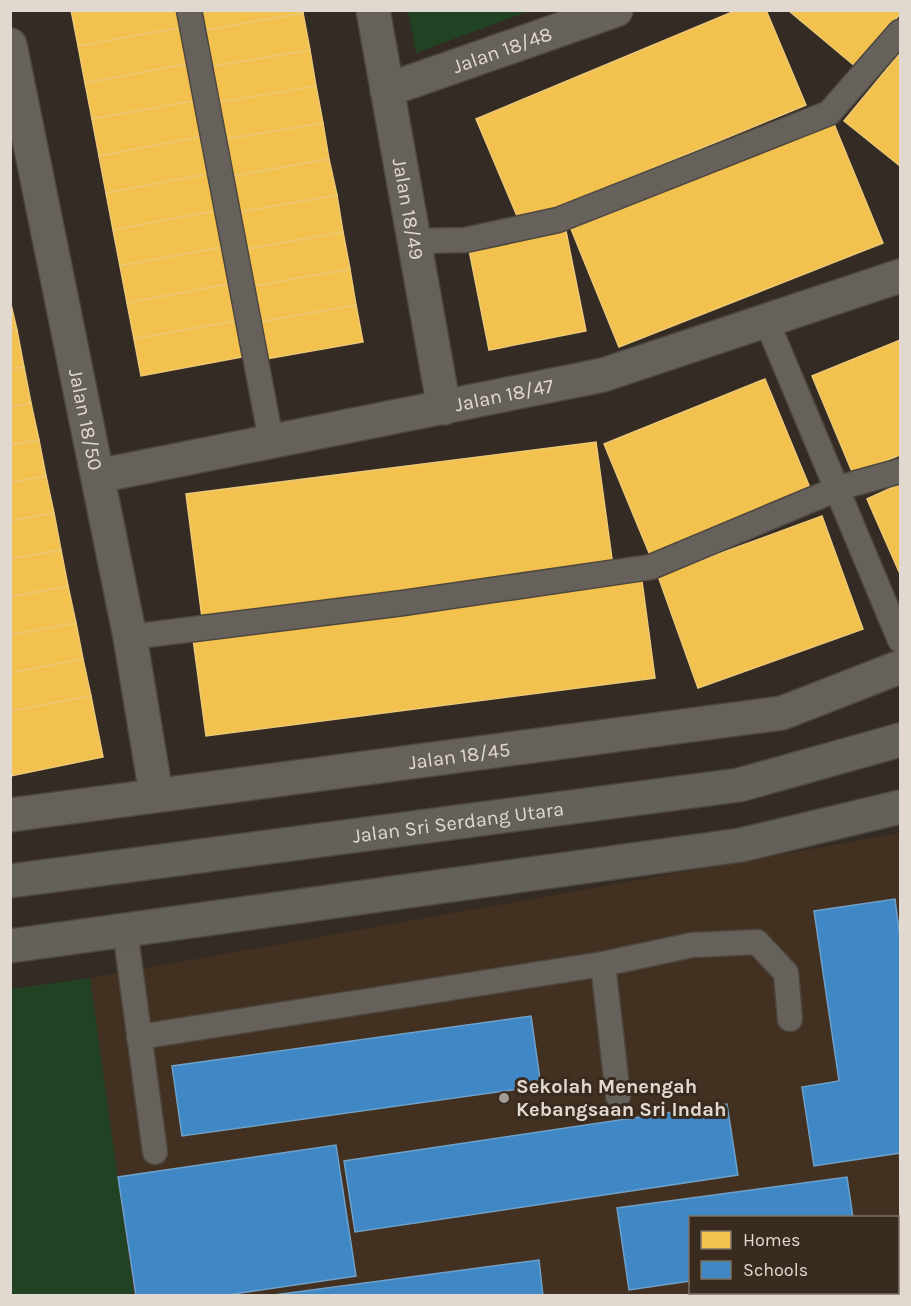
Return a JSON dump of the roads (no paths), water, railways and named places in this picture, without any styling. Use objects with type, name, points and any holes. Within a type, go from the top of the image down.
[{"type":"street","name":"Jalan 18/49","points":[[373,10],[444,408]]},
{"type":"street","name":"Jalan 18/48","points":[[387,90],[616,10]]},
{"type":"street","name":"Jalan 18/50","points":[[10,45],[14,84],[130,637],[156,794]]},
{"type":"street","name":"Jalan 18/47","points":[[98,476],[603,375],[900,276]]},
{"type":"street","name":"Jalan 18/45","points":[[10,815],[782,713],[900,667]]},
{"type":"street","name":"Jalan Sri Serdang Utara","points":[[10,881],[739,785],[900,740]]},
{"type":"street","points":[[10,946],[741,844],[900,807]]},
{"type":"lane","points":[[189,10],[271,440]]},
{"type":"lane","points":[[414,241],[465,240],[558,220],[829,113],[900,32]]},
{"type":"lane","points":[[767,322],[900,640]]},
{"type":"lane","points":[[130,637],[403,603],[651,567],[837,489],[900,471]]},
{"type":"lane","points":[[125,930],[155,1152]]},
{"type":"lane","points":[[139,1037],[603,964],[692,945],[758,942],[786,973],[789,1019]]},
{"type":"lane","points":[[603,964],[618,1096]]},
{"type":"place","name":"Sekolah Menengah Kebangsaan Sri Indah","points":[[504,1098]]}]
